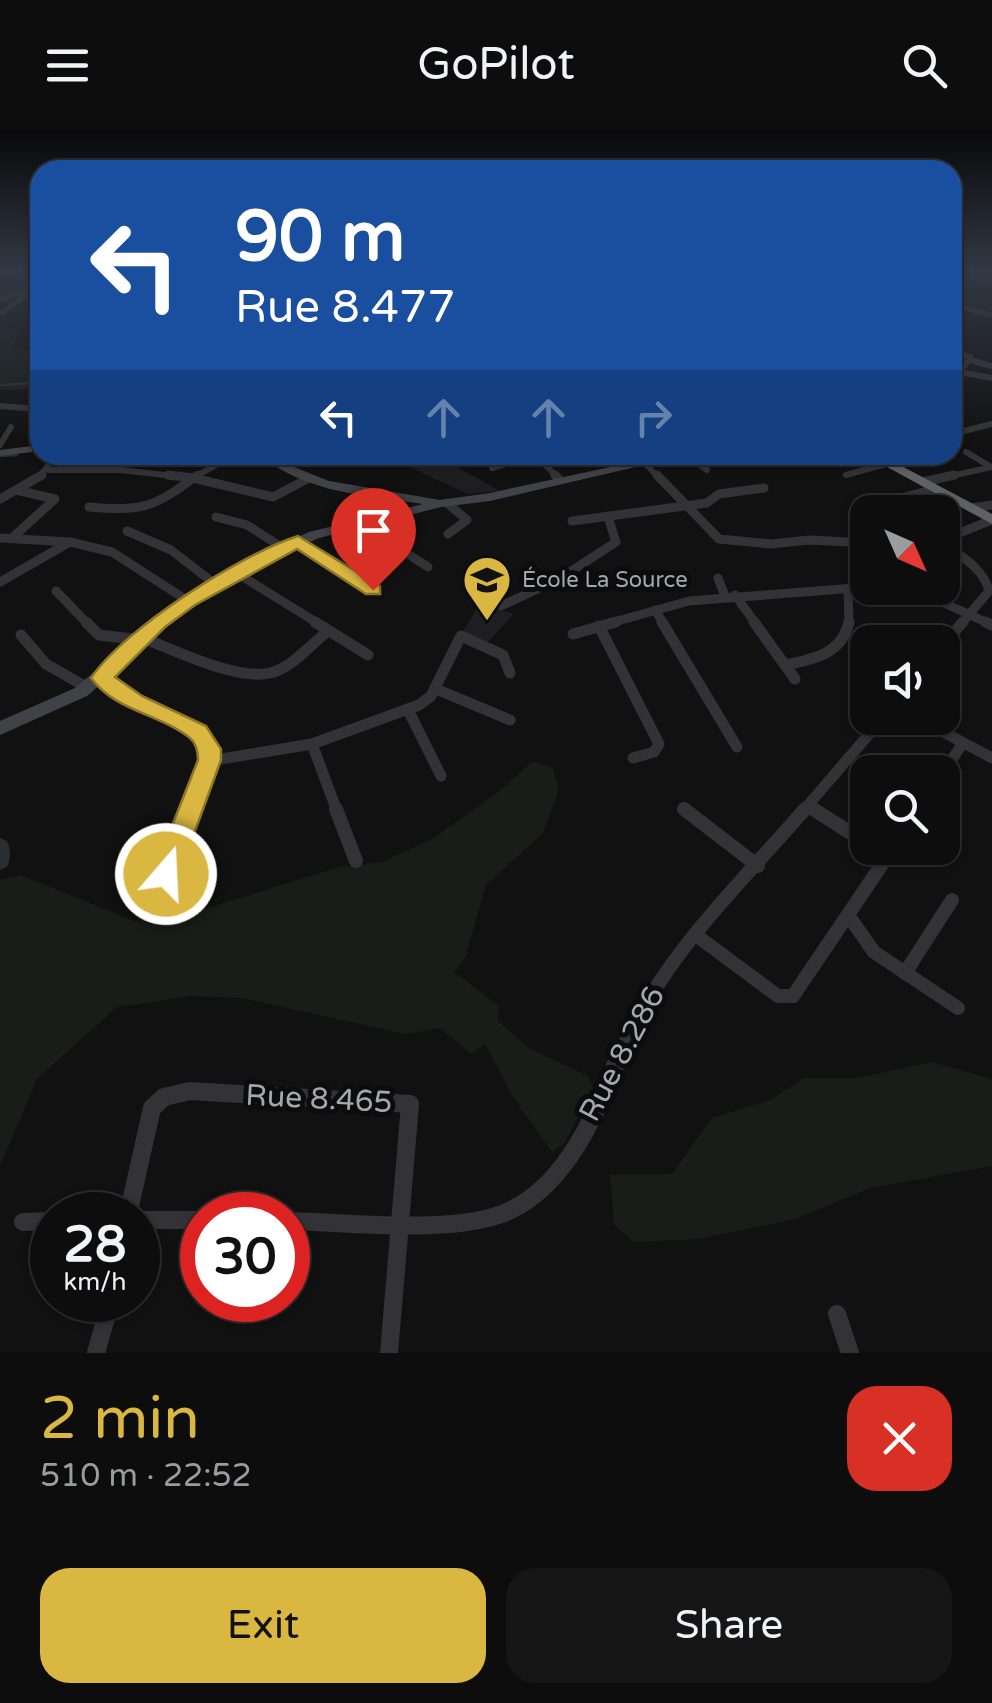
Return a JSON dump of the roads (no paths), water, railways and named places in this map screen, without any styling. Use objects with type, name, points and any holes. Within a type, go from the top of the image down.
[{"type":"highway","points":[[890,465],[992,519]]},
{"type":"highway","points":[[927,486],[992,519]]},
{"type":"street","points":[[962,354],[992,366]]},
{"type":"street","points":[[962,368],[971,360]]},
{"type":"street","points":[[962,375],[992,378]]},
{"type":"street","points":[[0,406],[30,408]]},
{"type":"street","points":[[962,432],[992,424]]},
{"type":"street","points":[[0,446],[12,426]]},
{"type":"street","points":[[0,453],[30,449]]},
{"type":"street","points":[[966,452],[992,467]]},
{"type":"street","points":[[0,499],[51,465]]},
{"type":"street","points":[[89,506],[147,510],[159,506],[216,465]]},
{"type":"street","points":[[280,465],[309,478],[444,503],[467,520],[448,534]]},
{"type":"street","points":[[492,468],[502,465]]},
{"type":"street","points":[[546,465],[559,479]]},
{"type":"street","points":[[1,726],[95,683],[188,601],[290,545],[359,522],[490,497],[616,465]]},
{"type":"street","points":[[647,465],[719,539],[772,544],[809,540],[850,542]]},
{"type":"street","points":[[699,465],[707,470]]},
{"type":"street","points":[[846,475],[865,465]]},
{"type":"street","points":[[901,495],[992,467]]},
{"type":"street","points":[[48,470],[121,470],[193,478],[273,497],[309,478]]},
{"type":"street","points":[[572,521],[708,503],[719,494],[764,488]]},
{"type":"street","points":[[6,538],[55,500],[16,490]]},
{"type":"street","points":[[971,508],[992,505]]},
{"type":"street","points":[[216,517],[247,525],[373,590]]},
{"type":"street","points":[[500,606],[559,579],[616,542],[608,517]]},
{"type":"street","points":[[960,533],[992,519]]},
{"type":"street","points":[[359,522],[428,566]]},
{"type":"street","points":[[127,531],[171,550],[215,584]]},
{"type":"street","points":[[6,538],[70,542],[112,552],[188,601]]},
{"type":"street","points":[[0,582],[70,542]]},
{"type":"street","points":[[960,555],[982,572],[989,584],[988,591],[960,625]]},
{"type":"street","points":[[235,572],[368,656]]},
{"type":"street","points":[[718,578],[795,679]]},
{"type":"street","points":[[573,634],[655,610],[730,595],[848,588],[852,619],[842,644],[821,657],[785,664]]},
{"type":"street","points":[[56,591],[99,635],[142,639],[198,659],[263,674],[274,671],[327,632]]},
{"type":"street","points":[[949,605],[992,625]]},
{"type":"street","points":[[655,610],[736,747]]},
{"type":"street","points":[[599,626],[659,744],[654,752],[633,758]]},
{"type":"street","points":[[21,635],[46,664],[198,732],[210,749],[210,760],[166,874]]},
{"type":"street","points":[[210,760],[312,744],[408,710],[426,701],[436,688],[459,637],[485,644],[503,655],[510,673]]},
{"type":"street","points":[[436,688],[510,720]]},
{"type":"street","points":[[408,710],[442,776]]},
{"type":"street","name":"Rue 8.286","points":[[310,1221],[482,1220],[513,1210],[538,1194],[560,1172],[642,1006],[869,735]]},
{"type":"street","points":[[948,735],[992,758]]},
{"type":"street","points":[[955,755],[963,743]]},
{"type":"street","points":[[312,744],[356,862]]},
{"type":"street","points":[[809,806],[850,831]]},
{"type":"street","points":[[684,809],[758,866]]},
{"type":"street","points":[[698,936],[786,999],[793,996],[848,915],[872,865]]},
{"type":"street","points":[[905,972],[952,900]]},
{"type":"street","points":[[848,915],[869,947],[958,1008]]},
{"type":"street","name":"Rue 8.465","points":[[133,1192],[152,1108],[164,1097],[190,1092],[410,1104],[389,1353]]},
{"type":"street","points":[[23,1222],[30,1222]]},
{"type":"street","points":[[837,1314],[850,1353]]},
{"type":"street","points":[[96,1353],[105,1322]]},
{"type":"waterway","points":[[0,385],[30,384]]},
{"type":"waterway","points":[[0,456],[17,455]]},
{"type":"waterway","points":[[0,847],[0,861]]},
{"type":"place","name":"École La Source","points":[[487,622]]}]
